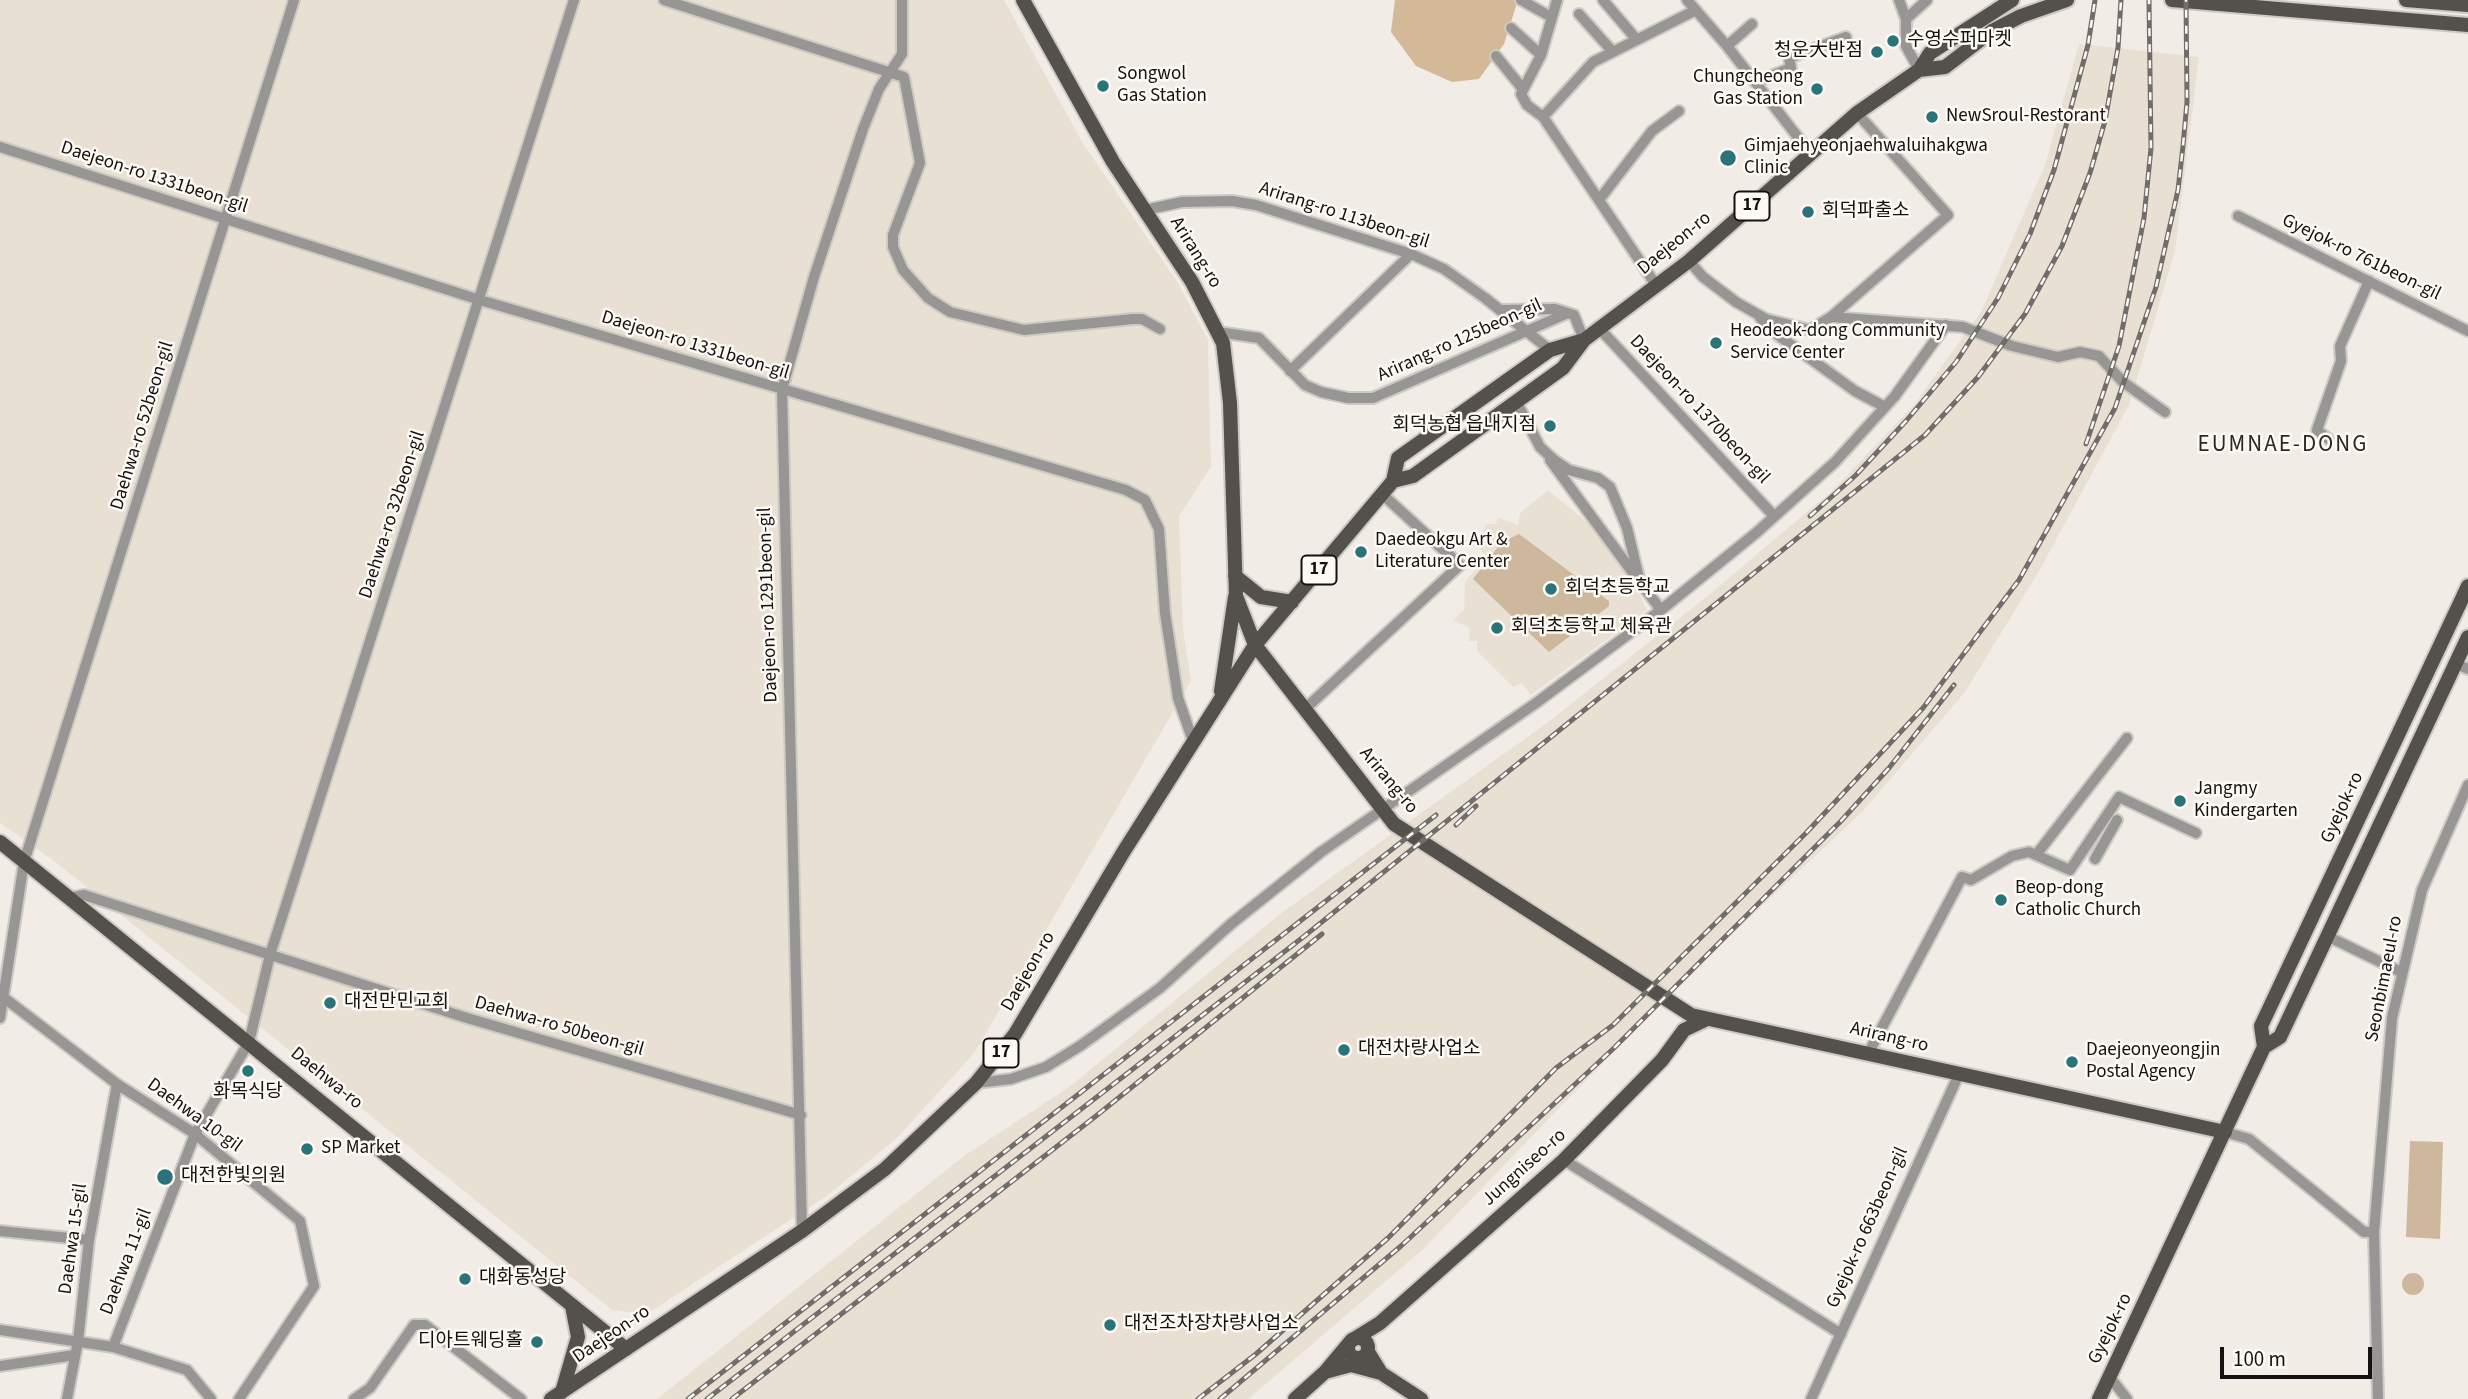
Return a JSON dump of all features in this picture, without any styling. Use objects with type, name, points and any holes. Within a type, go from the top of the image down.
[{"type":"main road","name":"Arirang-ro","points":[[1023,0],[1113,162],[1192,282],[1219,332],[1228,366],[1236,596],[1255,645],[1394,824],[1678,1007],[1705,1020],[1869,1052],[2225,1132]]},
{"type":"main road","name":"Daejeon-ro","points":[[556,1395],[802,1231],[885,1169],[976,1083],[1015,1034],[1192,741],[1255,645],[1393,481],[1413,476],[1563,368],[1584,340],[1689,261],[1857,113],[1919,70],[1930,53],[1988,12],[2012,0]]},
{"type":"main road","name":"Daejeon-ro","points":[[1919,70],[1945,67],[1992,31],[2067,0]]},
{"type":"main road","points":[[2172,0],[2468,25]]},
{"type":"main road","points":[[2406,0],[2468,5]]},
{"type":"main road","name":"Daejeon-ro","points":[[1393,481],[1398,458],[1550,350],[1584,340]]},
{"type":"main road","points":[[1235,576],[1261,597],[1292,602]]},
{"type":"main road","name":"Gyejok-ro","points":[[2099,1399],[2264,1047],[2261,1026],[2468,586]]},
{"type":"main road","points":[[1220,698],[1236,596]]},
{"type":"main road","name":"Gyejok-ro","points":[[2264,1047],[2280,1037],[2462,666],[2468,637]]},
{"type":"main road","name":"Daehwa-ro","points":[[0,842],[626,1349]]},
{"type":"main road","points":[[1678,1007],[1684,1030]]},
{"type":"main road","name":"Jungniseo-ro","points":[[1378,1326],[1564,1160],[1662,1060],[1684,1030],[1705,1020]]},
{"type":"main road","points":[[556,1395],[578,1337],[571,1304]]},
{"type":"main road","points":[[1330,1370],[1351,1341],[1378,1326]]},
{"type":"main road","points":[[1295,1399],[1330,1370],[1361,1353],[1378,1326]]},
{"type":"main road","points":[[1377,1370],[1374,1340],[1378,1326]]},
{"type":"main road","points":[[1351,1341],[1361,1339],[1361,1353],[1377,1370],[1421,1399]]},
{"type":"main road","points":[[1330,1370],[1351,1365],[1377,1370]]},
{"type":"street","name":"Daehwa-ro 52beon-gil","points":[[0,1018],[24,862],[294,0]]},
{"type":"street","name":"Daehwa-ro 32beon-gil","points":[[249,1042],[270,955],[574,0]]},
{"type":"street","points":[[664,0],[904,77],[920,163],[893,235],[893,247],[902,270],[928,298],[950,312],[1024,330],[1142,319],[1160,329]]},
{"type":"street","name":"Daejeon-ro 1291beon-gil","points":[[802,1231],[782,390],[814,277],[863,129],[889,72],[902,54],[902,0]]},
{"type":"street","points":[[1521,0],[1552,18]]},
{"type":"street","points":[[1522,88],[1541,55],[1557,0]]},
{"type":"street","points":[[1603,0],[1637,40]]},
{"type":"street","points":[[1687,0],[1756,82],[1811,154]]},
{"type":"street","points":[[1899,0],[1906,19],[1906,46],[1919,70]]},
{"type":"street","points":[[1906,19],[1927,0]]},
{"type":"street","points":[[1543,117],[1593,62],[1696,10]]},
{"type":"street","points":[[1579,14],[1612,52]]},
{"type":"street","points":[[1727,46],[1752,24]]},
{"type":"street","points":[[1511,28],[1541,55]]},
{"type":"street","points":[[1756,82],[1791,68],[1788,58],[1846,37]]},
{"type":"street","points":[[1496,56],[1522,88],[1527,105],[1543,117],[1656,285]]},
{"type":"street","points":[[1599,200],[1652,131],[1679,111]]},
{"type":"street","points":[[1689,261],[1703,276],[1758,314],[1793,329],[1810,330],[1831,317],[1948,215],[1857,113]]},
{"type":"street","name":"Daejeon-ro 1331beon-gil","points":[[0,147],[480,300],[1126,490],[1145,500],[1159,529],[1165,613],[1178,698],[1192,741]]},
{"type":"street","name":"Arirang-ro 113beon-gil","points":[[1145,210],[1182,202],[1232,201],[1256,205],[1411,254],[1444,270],[1502,310],[1550,350]]},
{"type":"street","name":"Gyejok-ro 761beon-gil","points":[[2238,216],[2468,331]]},
{"type":"street","points":[[1290,371],[1411,254]]},
{"type":"street","points":[[2328,439],[2317,430],[2341,360],[2340,346],[2369,281]]},
{"type":"street","points":[[1502,310],[1555,309],[1568,313],[1578,320],[1584,340]]},
{"type":"street","name":"Arirang-ro 125beon-gil","points":[[1219,332],[1259,338],[1305,385],[1321,392],[1348,398],[1373,398],[1568,313]]},
{"type":"street","points":[[1758,314],[1768,328],[1855,391],[1885,407]]},
{"type":"street","points":[[1831,317],[1963,327],[2012,346],[2059,357],[2080,352],[2099,356],[2123,382],[2165,412]]},
{"type":"street","points":[[976,1083],[1011,1079],[1046,1067],[1080,1046],[1160,988],[1231,925],[1321,852],[1661,610],[1835,461],[1885,407],[1924,359],[1946,325]]},
{"type":"street","name":"Daejeon-ro 1370beon-gil","points":[[1599,328],[1774,516]]},
{"type":"street","points":[[1516,401],[1540,447],[1661,610]]},
{"type":"street","points":[[1540,447],[1569,470],[1598,478],[1610,487],[1627,528],[1640,582]]},
{"type":"street","points":[[1305,709],[1460,565],[1381,493]]},
{"type":"street","points":[[2036,855],[2126,738]]},
{"type":"street","name":"Seonbimaeul-ro","points":[[2378,1399],[2374,1232],[2392,1018],[2422,890],[2468,785]]},
{"type":"street","points":[[1869,1052],[1962,877],[1971,880],[2012,856],[2029,852],[2070,870],[2119,797],[2196,833]]},
{"type":"street","points":[[2095,859],[2117,820]]},
{"type":"street","name":"Daehwa-ro 50beon-gil","points":[[69,898],[83,895],[467,1018],[801,1115]]},
{"type":"street","points":[[2328,936],[2401,972]]},
{"type":"street","name":"Daehwa 10-gil","points":[[3,997],[117,1084],[195,1134],[300,1221],[314,1286],[239,1399]]},
{"type":"street","name":"Daehwa 11-gil","points":[[113,1347],[195,1134],[249,1042]]},
{"type":"street","name":"Gyejok-ro 663beon-gil","points":[[1811,1399],[1959,1074]]},
{"type":"street","name":"Daehwa 15-gil","points":[[67,1399],[78,1341],[89,1240],[117,1084]]},
{"type":"street","points":[[2225,1132],[2249,1139],[2364,1232],[2374,1232]]},
{"type":"street","points":[[1564,1160],[1841,1335]]},
{"type":"street","points":[[0,1231],[89,1240]]},
{"type":"street","points":[[354,1399],[370,1388],[414,1325],[425,1325],[521,1399]]},
{"type":"street","points":[[0,1330],[113,1347],[187,1370],[211,1399]]},
{"type":"street","points":[[0,1366],[75,1355]]},
{"type":"street","points":[[2109,1376],[2127,1399]]},
{"type":"shaded area","points":[[0,0],[1004,0],[1082,142],[1178,283],[1208,340],[1211,467],[1179,516],[1183,630],[1191,681],[975,1052],[898,1137],[828,1195],[647,1314],[612,1310],[53,860],[0,823]]},
{"type":"shaded area","points":[[1395,0],[1518,0],[1504,44],[1479,79],[1452,82],[1416,66],[1391,32]]},
{"type":"shaded area","points":[[2079,44],[2199,57],[2175,251],[2129,405],[2039,571],[1965,692],[1863,811],[1681,982],[1422,1250],[1248,1399],[657,1399],[964,1156],[1068,1088],[1284,911],[1547,723],[1705,598],[1833,490],[1913,406],[1981,312],[2045,165]]},
{"type":"shaded area","name":"회덕초등학교","points":[[1548,490],[1600,533],[1632,579],[1647,610],[1531,695],[1522,683],[1513,687],[1477,651],[1477,641],[1469,641],[1470,628],[1453,620],[1464,610],[1465,582],[1486,557],[1476,543],[1487,524],[1495,524],[1499,518],[1518,525],[1520,513]]},
{"type":"shaded area","points":[[1519,534],[1609,601],[1609,606],[1549,652],[1473,579],[1502,542]]},
{"type":"shaded area","points":[[2410,1141],[2443,1142],[2440,1239],[2406,1237]]},
{"type":"shaded area","points":[[2413,1273],[2421,1276],[2424,1284],[2421,1292],[2413,1295],[2405,1292],[2402,1284],[2405,1276]]},
{"type":"railway","points":[[1810,516],[1856,475],[1906,421],[1956,362],[1998,298],[2030,234],[2054,170],[2088,45],[2095,0]]},
{"type":"railway","points":[[707,1399],[1302,938],[1925,435],[1978,377],[2025,314],[2062,246],[2090,173],[2105,121],[2118,48],[2121,0]]},
{"type":"railway","points":[[2086,444],[2119,346],[2144,218],[2151,148],[2149,0]]},
{"type":"railway","points":[[1198,1399],[1256,1354],[1388,1238],[1556,1068],[1613,1025],[1806,833],[1923,708],[2019,580],[2115,408],[2156,287],[2178,190],[2183,146],[2187,102],[2186,0]]},
{"type":"railway","points":[[1220,1399],[1401,1246],[1614,1048],[1841,821],[1889,768],[1954,685]]},
{"type":"railway","points":[[1456,825],[1476,806]]},
{"type":"railway","points":[[688,1399],[1436,815]]},
{"type":"railway","points":[[732,1399],[1096,1116],[1322,934]]},
{"type":"place","name":"수영수퍼마켓","points":[[1893,41]]},
{"type":"place","name":"청운大반점","points":[[1877,52]]},
{"type":"place","name":"Songwol Gas Station","points":[[1103,86]]},
{"type":"place","name":"Chungcheong Gas Station","points":[[1817,89]]},
{"type":"place","name":"NewSroul-Restorant","points":[[1932,117]]},
{"type":"place","name":"Gimjaehyeonjaehwaluihakgwa Clinic","points":[[1728,158]]},
{"type":"place","name":"회덕파출소","points":[[1808,212]]},
{"type":"place","name":"Heodeok-dong Community Service Center","points":[[1716,343]]},
{"type":"place","name":"회덕농협 읍내지점","points":[[1550,426]]},
{"type":"place","name":"Daedeokgu Art & Literature Center","points":[[1361,552]]},
{"type":"place","name":"회덕초등학교","points":[[1551,589]]},
{"type":"place","name":"회덕초등학교 체육관","points":[[1497,628]]},
{"type":"place","name":"Jangmy Kindergarten","points":[[2180,801]]},
{"type":"place","name":"Beop-dong Catholic Church","points":[[2001,900]]},
{"type":"place","name":"대전만민교회","points":[[330,1003]]},
{"type":"place","name":"대전차량사업소","points":[[1344,1050]]},
{"type":"place","name":"Daejeonyeongjin Postal Agency","points":[[2072,1062]]},
{"type":"place","name":"화목식당","points":[[248,1071]]},
{"type":"place","name":"SP Market","points":[[307,1149]]},
{"type":"place","name":"대전한빛의원","points":[[165,1177]]},
{"type":"place","name":"대화동성당","points":[[465,1279]]},
{"type":"place","name":"대전조차장차량사업소","points":[[1110,1325]]},
{"type":"place","name":"디아트웨딩홀","points":[[537,1342]]},
{"type":"district","name":"EUMNAE-DONG","points":[[2283,446]]}]
